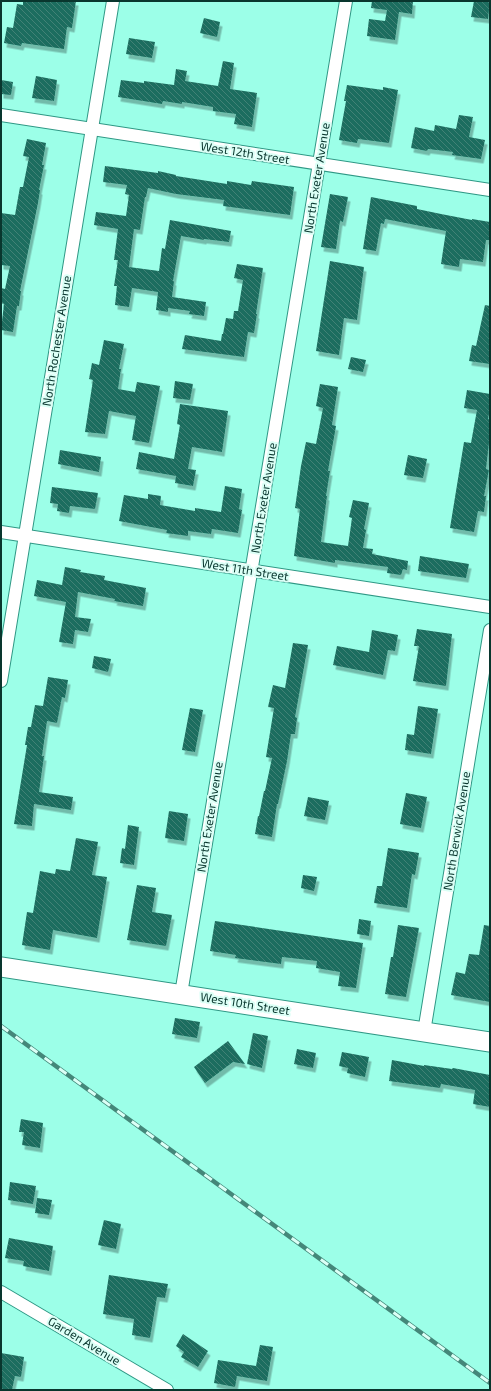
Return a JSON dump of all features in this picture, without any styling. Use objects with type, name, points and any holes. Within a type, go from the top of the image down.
[{"type":"main road","name":"West 10th Street","points":[[1,967],[490,1042]]},
{"type":"street","name":"North Rochester Avenue","points":[[1,681],[114,1]]},
{"type":"street","name":"North Exeter Avenue","points":[[181,994],[346,1]]},
{"type":"street","name":"West 12th Street","points":[[1,115],[490,190]]},
{"type":"street","name":"West 11th Street","points":[[1,532],[490,607]]},
{"type":"street","name":"North Berwick Avenue","points":[[424,1032],[490,630]]},
{"type":"street","name":"Garden Avenue","points":[[1,1292],[167,1390]]},
{"type":"building","points":[[23,1],[76,1],[72,28],[67,27],[64,49],[22,43],[21,46],[4,43],[7,27],[13,28],[17,4],[23,5]]},
{"type":"building","points":[[372,1],[413,1],[412,14],[399,12],[395,40],[367,36],[369,19],[385,21],[387,10],[371,8]]},
{"type":"building","points":[[474,1],[490,1],[488,19],[471,17]]},
{"type":"building","points":[[204,18],[220,22],[217,37],[200,33]]},
{"type":"building","points":[[129,38],[155,42],[152,58],[126,54]]},
{"type":"building","points":[[223,61],[234,63],[230,89],[257,93],[252,127],[234,124],[236,114],[213,111],[213,107],[182,102],[182,104],[163,101],[162,104],[118,97],[121,80],[174,85],[176,69],[187,71],[185,81],[218,86]]},
{"type":"building","points":[[36,76],[57,80],[54,101],[32,98]]},
{"type":"building","points":[[1,80],[13,82],[11,95],[1,94]]},
{"type":"building","points":[[347,85],[383,90],[383,87],[398,90],[389,143],[358,139],[357,143],[339,140],[346,101],[344,101]]},
{"type":"building","points":[[459,115],[473,117],[469,137],[485,140],[481,159],[452,155],[453,152],[428,149],[427,151],[411,148],[415,127],[434,131],[435,125],[456,129]]},
{"type":"building","points":[[27,139],[46,143],[38,203],[13,332],[1,330],[4,304],[1,303],[1,288],[5,289],[10,266],[1,265],[1,213],[15,215],[20,187],[23,187],[29,157],[23,156]]},
{"type":"building","points":[[105,166],[158,173],[158,171],[176,176],[227,184],[227,181],[251,185],[252,181],[294,187],[290,215],[223,206],[224,200],[176,194],[148,188],[145,197],[140,230],[134,229],[129,267],[159,271],[162,248],[165,249],[170,220],[231,231],[229,242],[181,236],[173,281],[172,297],[206,302],[204,316],[189,314],[190,311],[168,308],[168,312],[156,310],[158,292],[132,288],[129,307],[115,305],[117,286],[114,286],[118,260],[114,260],[118,229],[94,225],[96,212],[126,216],[129,195],[125,194],[127,185],[103,182]]},
{"type":"building","points":[[330,194],[348,197],[343,222],[340,221],[336,249],[321,247]]},
{"type":"building","points":[[371,197],[417,206],[417,209],[490,222],[490,240],[486,240],[483,262],[460,259],[459,267],[441,264],[446,231],[385,219],[384,224],[381,223],[376,251],[363,249]]},
{"type":"building","points":[[330,261],[364,267],[357,320],[344,318],[339,355],[316,351]]},
{"type":"building","points":[[237,264],[263,268],[254,333],[248,332],[244,357],[182,349],[185,335],[221,341],[226,318],[233,319],[234,311],[238,311],[243,280],[234,278]]},
{"type":"building","points":[[485,305],[490,306],[490,364],[469,361],[472,345],[476,346]]},
{"type":"building","points":[[104,340],[124,344],[119,369],[121,369],[118,389],[135,392],[137,382],[160,386],[149,443],[132,440],[136,416],[109,411],[105,434],[85,432],[93,380],[89,379],[92,363],[99,365]]},
{"type":"building","points":[[351,357],[366,360],[363,372],[348,369]]},
{"type":"building","points":[[175,381],[193,384],[190,400],[173,398]]},
{"type":"building","points":[[320,384],[338,387],[332,425],[336,426],[328,471],[330,471],[321,542],[348,546],[352,518],[349,517],[353,500],[369,503],[364,529],[366,530],[363,548],[373,549],[372,554],[408,561],[407,570],[403,569],[401,575],[387,573],[388,567],[335,560],[335,563],[294,556],[300,509],[295,508],[301,466],[306,442],[316,444],[323,408],[316,406]]},
{"type":"building","points":[[467,390],[490,394],[488,419],[490,420],[490,434],[486,469],[489,470],[484,496],[486,496],[484,512],[478,511],[474,532],[450,528],[464,442],[471,443],[477,410],[464,408]]},
{"type":"building","points":[[180,404],[228,411],[222,452],[192,447],[188,469],[196,470],[193,486],[175,483],[176,476],[136,469],[139,452],[174,459],[180,425],[177,424]]},
{"type":"building","points":[[60,450],[101,457],[99,472],[58,464]]},
{"type":"building","points":[[408,455],[427,459],[423,478],[404,475]]},
{"type":"building","points":[[225,486],[242,489],[239,509],[242,510],[238,533],[212,529],[211,534],[188,531],[188,536],[166,533],[167,530],[119,521],[124,495],[148,499],[148,494],[161,496],[160,505],[195,511],[195,508],[221,512]]},
{"type":"building","points":[[52,487],[98,493],[95,509],[70,506],[69,513],[57,511],[58,504],[50,503]]},
{"type":"building","points":[[420,556],[469,564],[466,578],[418,571]]},
{"type":"building","points":[[65,567],[81,570],[80,572],[105,576],[104,580],[146,588],[143,606],[114,601],[115,599],[78,592],[75,617],[91,619],[88,632],[75,630],[73,644],[59,642],[66,602],[34,596],[37,580],[62,585]]},
{"type":"building","points":[[417,629],[452,634],[446,686],[413,681],[419,646],[414,646]]},
{"type":"building","points":[[372,630],[398,635],[395,651],[388,650],[383,675],[333,665],[337,646],[369,652]]},
{"type":"building","points":[[293,643],[308,645],[295,717],[297,718],[295,734],[291,734],[272,837],[255,834],[272,758],[266,757],[274,708],[268,707],[273,685],[285,688]]},
{"type":"building","points":[[94,656],[111,659],[108,672],[92,668]]},
{"type":"building","points":[[48,677],[68,680],[65,698],[62,697],[57,723],[47,721],[39,792],[73,797],[71,810],[34,804],[32,826],[14,824],[27,745],[25,745],[28,727],[31,727],[35,705],[43,706]]},
{"type":"building","points":[[418,706],[438,709],[431,754],[405,750],[407,734],[414,735]]},
{"type":"building","points":[[190,708],[203,710],[195,752],[182,750]]},
{"type":"building","points":[[406,793],[427,797],[421,828],[400,824]]},
{"type":"building","points":[[308,797],[329,801],[325,820],[304,816]]},
{"type":"building","points":[[169,811],[188,814],[184,841],[165,838]]},
{"type":"building","points":[[128,825],[139,827],[134,865],[120,863],[122,848],[125,849]]},
{"type":"building","points":[[76,838],[98,842],[92,875],[107,877],[97,938],[53,930],[50,950],[22,945],[27,912],[33,913],[40,871],[55,874],[56,869],[70,871]]},
{"type":"building","points":[[388,848],[419,853],[415,875],[412,874],[407,908],[374,903],[377,886],[382,886]]},
{"type":"building","points":[[303,875],[317,877],[314,891],[301,888]]},
{"type":"building","points":[[137,885],[156,888],[152,912],[172,915],[166,946],[127,940]]},
{"type":"building","points":[[359,919],[371,921],[369,936],[357,934]]},
{"type":"building","points":[[215,921],[363,943],[356,988],[338,986],[340,972],[316,968],[317,961],[282,957],[281,964],[235,958],[236,955],[210,951]]},
{"type":"building","points":[[398,925],[419,928],[406,997],[385,994]]},
{"type":"building","points":[[484,925],[490,926],[490,1002],[451,995],[456,972],[465,974],[469,954],[479,955]]},
{"type":"building","points":[[175,1018],[200,1022],[197,1038],[172,1034]]},
{"type":"building","points":[[253,1033],[268,1036],[262,1068],[247,1064]]},
{"type":"building","points":[[228,1041],[245,1064],[233,1062],[205,1083],[194,1067]]},
{"type":"building","points":[[297,1049],[316,1053],[313,1068],[294,1064]]},
{"type":"building","points":[[342,1052],[369,1057],[365,1077],[347,1073],[348,1068],[339,1066]]},
{"type":"building","points":[[392,1060],[424,1066],[453,1068],[490,1075],[490,1107],[473,1104],[475,1090],[441,1084],[440,1088],[389,1081]]},
{"type":"building","points":[[21,1119],[43,1123],[40,1148],[22,1145],[24,1132],[19,1132]]},
{"type":"building","points":[[10,1182],[36,1186],[33,1204],[8,1200]]},
{"type":"building","points":[[37,1198],[52,1200],[49,1215],[35,1213]]},
{"type":"building","points":[[104,1220],[121,1224],[116,1249],[98,1245]]},
{"type":"building","points":[[9,1238],[53,1246],[49,1271],[23,1266],[24,1261],[5,1258]]},
{"type":"building","points":[[109,1275],[168,1284],[165,1298],[157,1297],[150,1338],[132,1335],[134,1319],[103,1314]]},
{"type":"building","points":[[183,1334],[208,1351],[198,1367],[181,1357],[184,1352],[176,1346]]},
{"type":"building","points":[[260,1345],[273,1347],[267,1381],[237,1376],[235,1387],[214,1383],[218,1360],[256,1366]]},
{"type":"building","points":[[1,1353],[24,1357],[21,1377],[15,1376],[12,1390],[1,1390]]},
{"type":"railway","points":[[1,1026],[490,1383]]}]
